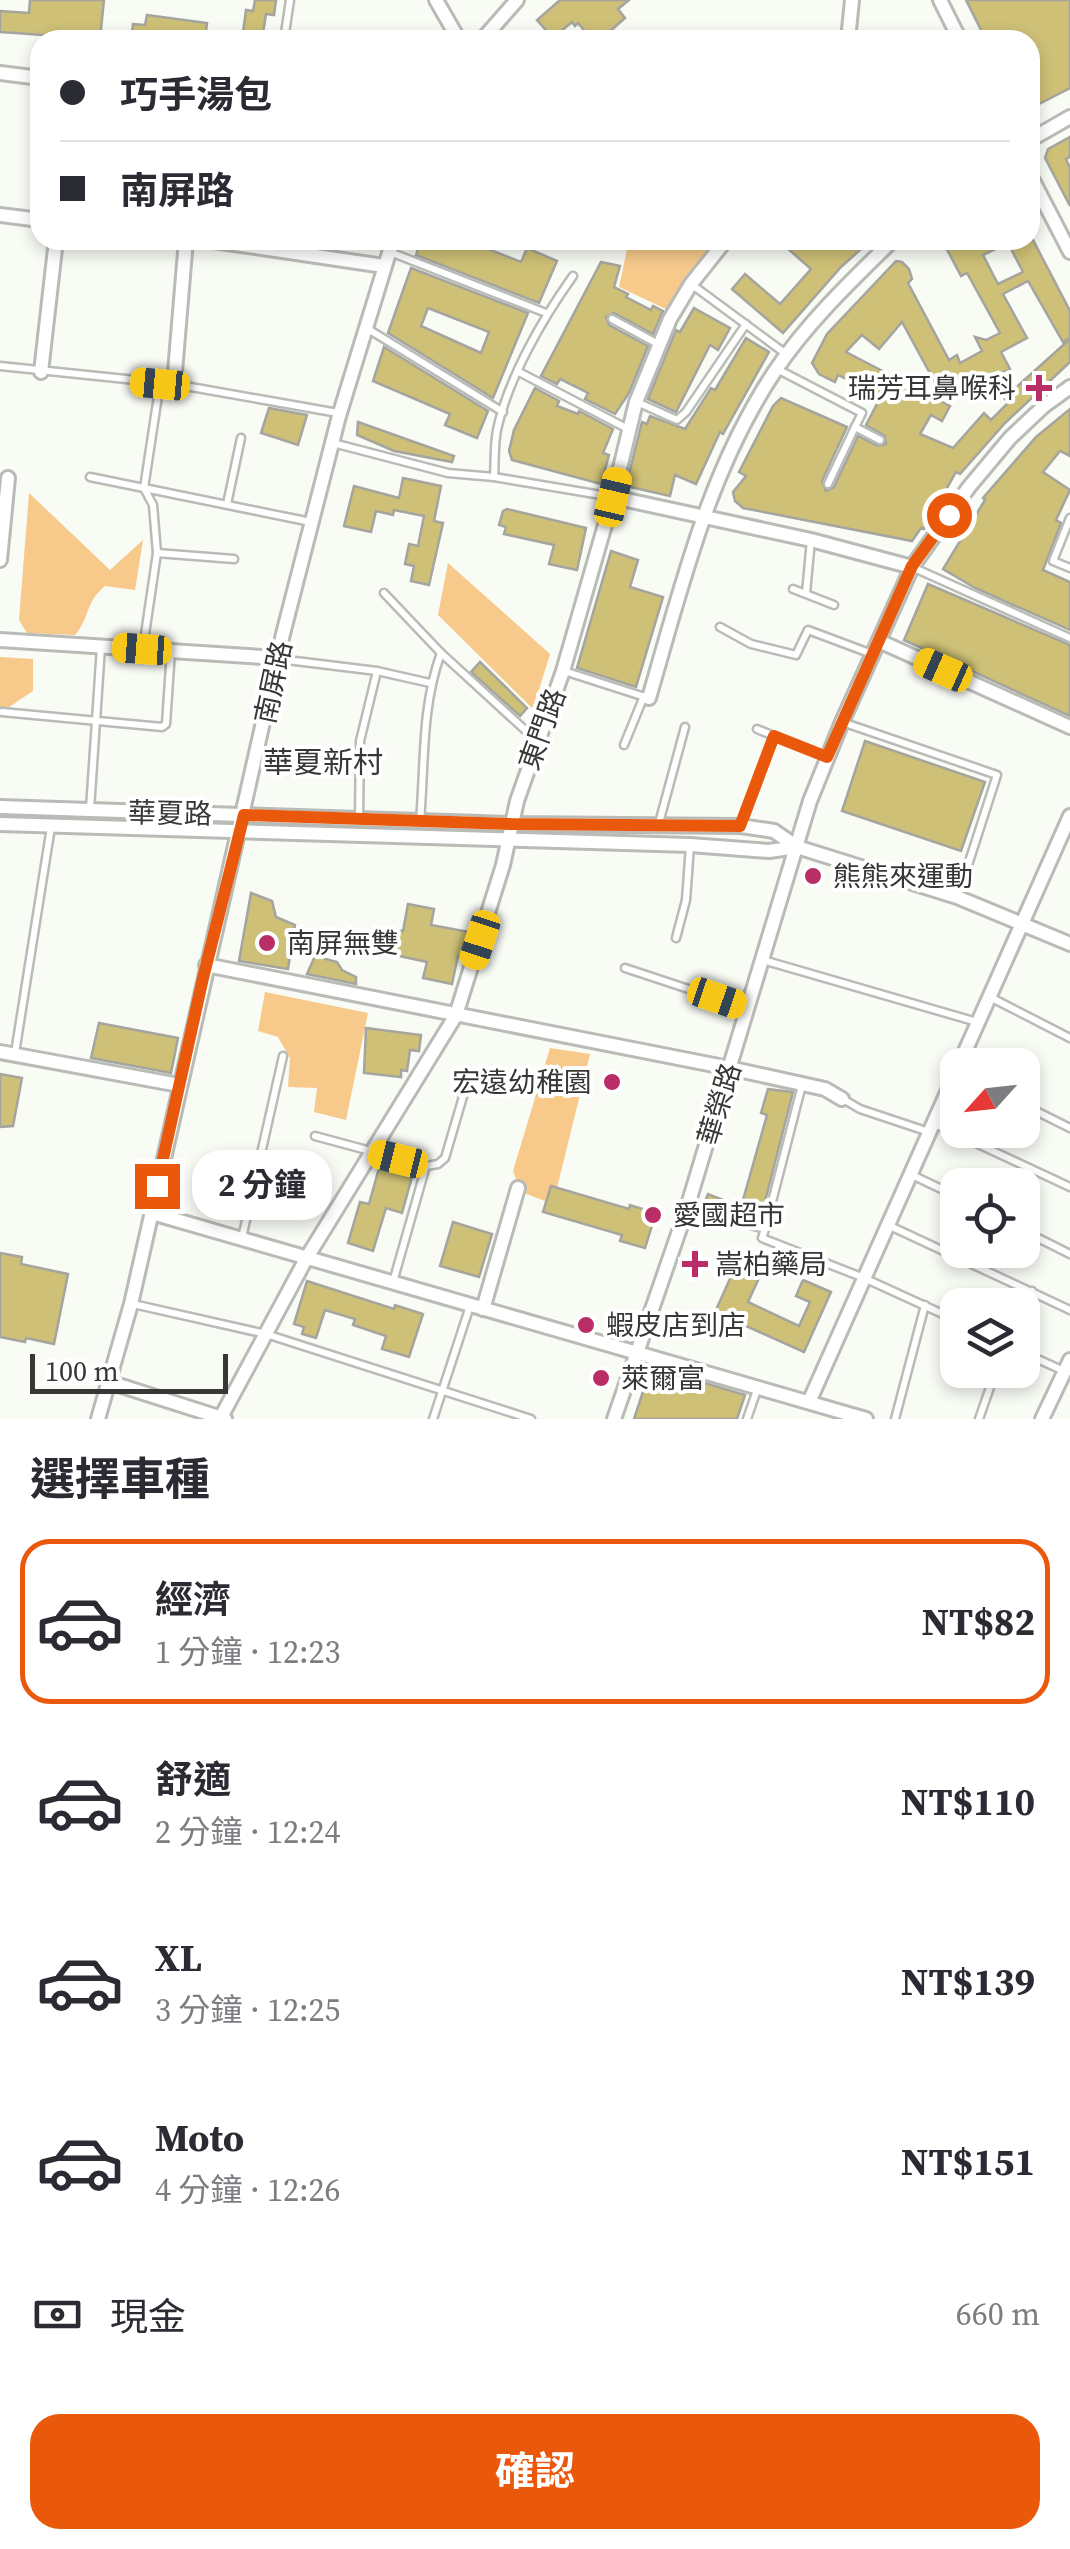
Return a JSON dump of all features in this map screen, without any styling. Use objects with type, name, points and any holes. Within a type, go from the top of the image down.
[{"type":"street","points":[[436,0],[453,30]]},
{"type":"street","points":[[491,30],[517,0]]},
{"type":"street","points":[[849,30],[852,0]]},
{"type":"street","points":[[940,0],[955,30]]},
{"type":"street","points":[[0,73],[30,77]]},
{"type":"street","points":[[1040,134],[1070,118]]},
{"type":"street","points":[[1040,194],[1070,252]]},
{"type":"street","points":[[0,215],[30,219]]},
{"type":"street","points":[[41,372],[55,250]]},
{"type":"street","points":[[167,384],[185,250]]},
{"type":"street","points":[[298,250],[384,266]]},
{"type":"street","name":"南屏路","points":[[98,1419],[131,1304],[278,658],[332,443],[390,250]]},
{"type":"street","name":"東門路","points":[[221,1419],[306,1259],[456,1015],[504,865],[511,824],[563,671],[636,402],[658,344],[692,284],[718,250]]},
{"type":"street","points":[[646,697],[701,518],[732,447],[776,368],[883,250]]},
{"type":"street","name":"華榮路","points":[[614,1419],[687,1208],[796,847],[842,722],[912,566],[1010,438],[1070,387]]},
{"type":"street","points":[[0,560],[8,478]]},
{"type":"street","points":[[613,497],[912,566]]},
{"type":"street","points":[[0,640],[278,658]]},
{"type":"street","points":[[876,648],[1070,727]]},
{"type":"street","name":"華夏路","points":[[0,807],[511,824],[740,826],[774,831],[796,847]]},
{"type":"street","points":[[967,1048],[1070,816]]},
{"type":"street","name":"華夏路","points":[[0,824],[769,851],[796,847]]},
{"type":"street","points":[[796,847],[958,897],[1070,944]]},
{"type":"street","points":[[206,964],[729,1068],[824,1089],[842,1098]]},
{"type":"street","points":[[7,1053],[179,1084]]},
{"type":"street","points":[[809,1402],[940,1108]]},
{"type":"street","points":[[477,1307],[518,1188]]},
{"type":"street","points":[[152,1213],[759,1386],[833,1414],[866,1419]]},
{"type":"street","points":[[1042,1419],[1068,1366]]},
{"type":"street","points":[[110,1382],[221,1419]]},
{"type":"lane","points":[[286,30],[290,0]]},
{"type":"lane","points":[[400,250],[546,314]]},
{"type":"lane","points":[[494,477],[497,430],[518,372],[546,314],[573,276]]},
{"type":"lane","points":[[692,284],[787,355]]},
{"type":"lane","points":[[612,320],[658,344]]},
{"type":"lane","points":[[636,402],[677,420],[746,324]]},
{"type":"lane","points":[[366,327],[503,412]]},
{"type":"lane","points":[[0,366],[167,384],[340,414]]},
{"type":"lane","points":[[776,368],[862,414],[828,484]]},
{"type":"lane","points":[[518,372],[628,429]]},
{"type":"lane","points":[[142,649],[156,553],[153,505],[144,488],[167,384]]},
{"type":"lane","points":[[855,427],[880,440]]},
{"type":"lane","points":[[227,504],[241,438]]},
{"type":"lane","points":[[332,443],[448,473],[613,497]]},
{"type":"lane","points":[[90,477],[312,522]]},
{"type":"lane","points":[[1070,518],[1053,561],[1070,568]]},
{"type":"lane","points":[[806,593],[812,540]]},
{"type":"lane","points":[[156,553],[234,559]]},
{"type":"lane","points":[[912,566],[1070,638]]},
{"type":"lane","points":[[794,589],[834,604]]},
{"type":"lane","points":[[384,593],[441,653],[537,741]]},
{"type":"lane","points":[[720,626],[751,644],[796,655],[808,630],[876,648]]},
{"type":"lane","points":[[90,828],[101,646]]},
{"type":"lane","points":[[2,712],[162,727],[166,724],[171,651]]},
{"type":"lane","points":[[419,837],[430,683],[441,653]]},
{"type":"lane","points":[[278,658],[430,683]]},
{"type":"lane","points":[[563,671],[646,697],[624,745]]},
{"type":"lane","points":[[359,834],[360,740],[377,672]]},
{"type":"lane","points":[[842,722],[997,776],[958,897]]},
{"type":"lane","points":[[658,824],[686,727]]},
{"type":"lane","points":[[757,729],[827,757]]},
{"type":"lane","points":[[740,826],[774,736]]},
{"type":"lane","points":[[7,1053],[51,827]]},
{"type":"lane","points":[[676,938],[686,900],[690,846]]},
{"type":"lane","points":[[762,959],[978,1022]]},
{"type":"lane","points":[[624,968],[747,1008]]},
{"type":"lane","points":[[989,997],[1070,1038]]},
{"type":"lane","points":[[242,1238],[282,1056]]},
{"type":"lane","points":[[315,1136],[426,1166],[438,1164],[445,1158],[467,1083]]},
{"type":"lane","points":[[802,1084],[762,1238],[940,1312]]},
{"type":"lane","points":[[842,1098],[860,1108],[931,1128],[1070,1187]]},
{"type":"lane","points":[[1040,1113],[1070,1128]]},
{"type":"lane","points":[[392,1284],[426,1166]]},
{"type":"lane","points":[[910,1174],[940,1189]]},
{"type":"lane","points":[[687,1208],[765,1228]]},
{"type":"lane","points":[[888,1225],[1025,1288]]},
{"type":"lane","points":[[1040,1239],[1070,1254]]},
{"type":"lane","points":[[1040,1295],[1070,1310]]},
{"type":"lane","points":[[131,1304],[266,1334],[530,1419]]},
{"type":"lane","points":[[895,1419],[925,1305]]},
{"type":"lane","points":[[433,1419],[477,1307]]},
{"type":"lane","points":[[1040,1357],[1068,1366]]},
{"type":"lane","points":[[748,1419],[759,1386]]},
{"type":"lane","points":[[978,1419],[989,1388]]},
{"type":"shaded area","points":[[627,250],[712,250],[668,310],[619,287]]},
{"type":"shaded area","points":[[29,493],[110,570],[143,540],[135,590],[105,586],[75,635],[27,633],[19,620]]},
{"type":"shaded area","points":[[448,563],[550,654],[533,709],[438,615]]},
{"type":"shaded area","points":[[0,657],[33,659],[33,691],[0,713]]},
{"type":"shaded area","points":[[265,992],[368,1013],[346,1120],[314,1112],[317,1088],[288,1087],[290,1058],[278,1037],[258,1031]]},
{"type":"shaded area","points":[[550,1048],[590,1054],[553,1204],[521,1192],[513,1171]]},
{"type":"building","points":[[30,0],[104,0],[101,30],[0,32],[0,11],[29,13]]},
{"type":"building","points":[[255,0],[276,0],[274,15],[266,14],[264,30],[243,30],[246,10],[253,11]]},
{"type":"building","points":[[560,0],[629,0],[618,9],[625,18],[611,30],[584,30],[572,22],[562,30],[546,30],[537,20]]},
{"type":"building","points":[[966,0],[1070,0],[1070,88],[1040,103],[1040,30],[981,30]]},
{"type":"building","points":[[147,15],[207,23],[206,30],[132,30],[133,24],[145,25]]},
{"type":"building","points":[[1070,137],[1070,157],[1066,159],[1070,168],[1070,206],[1045,158],[1048,149]]},
{"type":"building","points":[[418,250],[491,250],[521,262],[526,250],[532,250],[557,261],[539,303],[416,255]]},
{"type":"building","points":[[789,250],[860,250],[783,333],[732,289],[745,274],[780,304],[811,269]]},
{"type":"building","points":[[947,250],[993,250],[983,255],[998,284],[1023,272],[1012,250],[1038,250],[1070,311],[1070,338],[1063,342],[1028,281],[1003,294],[1027,338],[1001,352],[1010,369],[973,388],[966,373],[938,388],[902,322],[879,349],[862,335],[846,352],[950,406],[942,421],[931,415],[920,434],[953,448],[984,413],[991,420],[1009,402],[1005,399],[1070,339],[1070,362],[1005,423],[960,474],[956,472],[924,529],[912,541],[743,508],[735,501],[733,492],[746,476],[739,472],[773,406],[781,398],[847,427],[822,481],[826,491],[834,487],[858,436],[878,446],[886,444],[885,436],[866,425],[881,396],[838,375],[835,382],[819,374],[812,363],[827,334],[896,261],[909,269],[912,279],[908,283],[949,360],[957,355],[960,363],[982,351],[975,337],[986,340],[1000,333],[967,273],[961,276]]},
{"type":"building","points":[[601,262],[620,266],[614,287],[628,294],[626,297],[651,310],[653,306],[663,311],[653,334],[614,313],[606,317],[609,325],[648,346],[629,393],[615,414],[585,399],[588,393],[560,379],[557,384],[541,376]]},
{"type":"building","points":[[411,268],[528,313],[493,398],[388,333]],"holes":[[[428,308],[489,332],[481,353],[421,326]]]},
{"type":"building","points":[[694,308],[730,328],[718,350],[710,345],[676,412],[648,399],[676,330],[680,332]]},
{"type":"building","points":[[746,338],[769,352],[723,434],[720,432],[696,484],[675,475],[670,496],[626,486],[642,422],[647,424],[650,416],[685,429],[711,388],[715,390]]},
{"type":"building","points":[[384,347],[488,411],[477,438],[445,425],[450,414],[373,381]]},
{"type":"building","points":[[535,388],[559,401],[557,406],[578,414],[579,411],[613,429],[603,453],[609,455],[601,484],[512,460],[509,451],[514,430]]},
{"type":"building","points":[[269,408],[307,415],[298,445],[261,433]]},
{"type":"building","points":[[1070,409],[1070,456],[1060,451],[1043,472],[1070,490],[1056,520],[1061,523],[1043,570],[1070,582],[1070,630],[975,588],[943,569],[983,498],[1036,437]]},
{"type":"building","points":[[358,422],[454,456],[452,462],[394,451],[357,435]]},
{"type":"building","points":[[403,478],[441,486],[434,521],[443,523],[429,585],[411,581],[414,566],[405,564],[409,544],[418,546],[424,516],[376,511],[371,532],[344,526],[354,486],[399,498]]},
{"type":"building","points":[[507,509],[586,528],[577,570],[549,564],[554,545],[504,534],[506,527],[499,525]]},
{"type":"building","points":[[611,551],[638,560],[630,587],[663,597],[636,687],[577,668]]},
{"type":"building","points":[[928,584],[1070,645],[1070,716],[904,640]]},
{"type":"building","points":[[480,662],[527,708],[520,716],[471,672]]},
{"type":"building","points":[[865,741],[985,782],[961,851],[842,811]]},
{"type":"building","name":"南屏無雙","points":[[251,893],[272,901],[276,917],[295,925],[288,969],[239,961]]},
{"type":"building","points":[[408,904],[434,909],[431,925],[469,932],[464,957],[458,956],[452,984],[423,978],[427,962],[390,954],[395,930],[403,931]]},
{"type":"building","points":[[315,956],[337,962],[342,970],[356,977],[356,984],[307,974]]},
{"type":"building","points":[[99,1023],[178,1038],[171,1073],[91,1058]]},
{"type":"building","points":[[366,1028],[421,1035],[419,1051],[410,1050],[407,1071],[401,1070],[401,1077],[364,1073]]},
{"type":"building","points":[[0,1074],[22,1078],[13,1126],[0,1127]]},
{"type":"building","points":[[768,1089],[793,1092],[760,1221],[704,1204],[708,1194],[741,1207],[767,1115],[761,1113]]},
{"type":"building","points":[[379,1168],[412,1177],[402,1213],[386,1208],[373,1251],[348,1243],[360,1202],[369,1204]]},
{"type":"building","points":[[551,1186],[656,1213],[645,1248],[620,1241],[622,1235],[543,1212]]},
{"type":"building","points":[[453,1222],[492,1234],[479,1277],[440,1266]]},
{"type":"building","points":[[742,1252],[766,1263],[748,1302],[799,1326],[810,1302],[796,1296],[803,1280],[831,1292],[804,1352],[715,1312]]},
{"type":"building","points":[[0,1253],[22,1257],[21,1264],[68,1274],[54,1344],[0,1337]]},
{"type":"building","points":[[307,1281],[394,1309],[395,1305],[423,1314],[409,1357],[382,1349],[386,1336],[353,1325],[355,1319],[325,1310],[316,1338],[302,1334],[304,1327],[294,1324]]},
{"type":"building","points":[[651,1367],[745,1395],[737,1419],[634,1419]]},
{"type":"place","name":"瑞芳耳鼻喉科","points":[[1039,388]]},
{"type":"place","name":"熊熊來運動","points":[[813,876]]},
{"type":"place","name":"南屏無雙","points":[[267,943]]},
{"type":"place","name":"宏遠幼稚園","points":[[612,1082]]},
{"type":"place","name":"愛國超市","points":[[653,1215]]},
{"type":"place","name":"嵩柏藥局","points":[[695,1264]]},
{"type":"place","name":"蝦皮店到店","points":[[586,1325]]},
{"type":"place","name":"萊爾富","points":[[601,1378]]},
{"type":"district","name":"華夏新村","points":[[323,763]]},
{"type":"route","points":[[157,1186],[244,815],[511,824],[740,826],[774,736],[827,757],[912,566],[949,515]]}]
